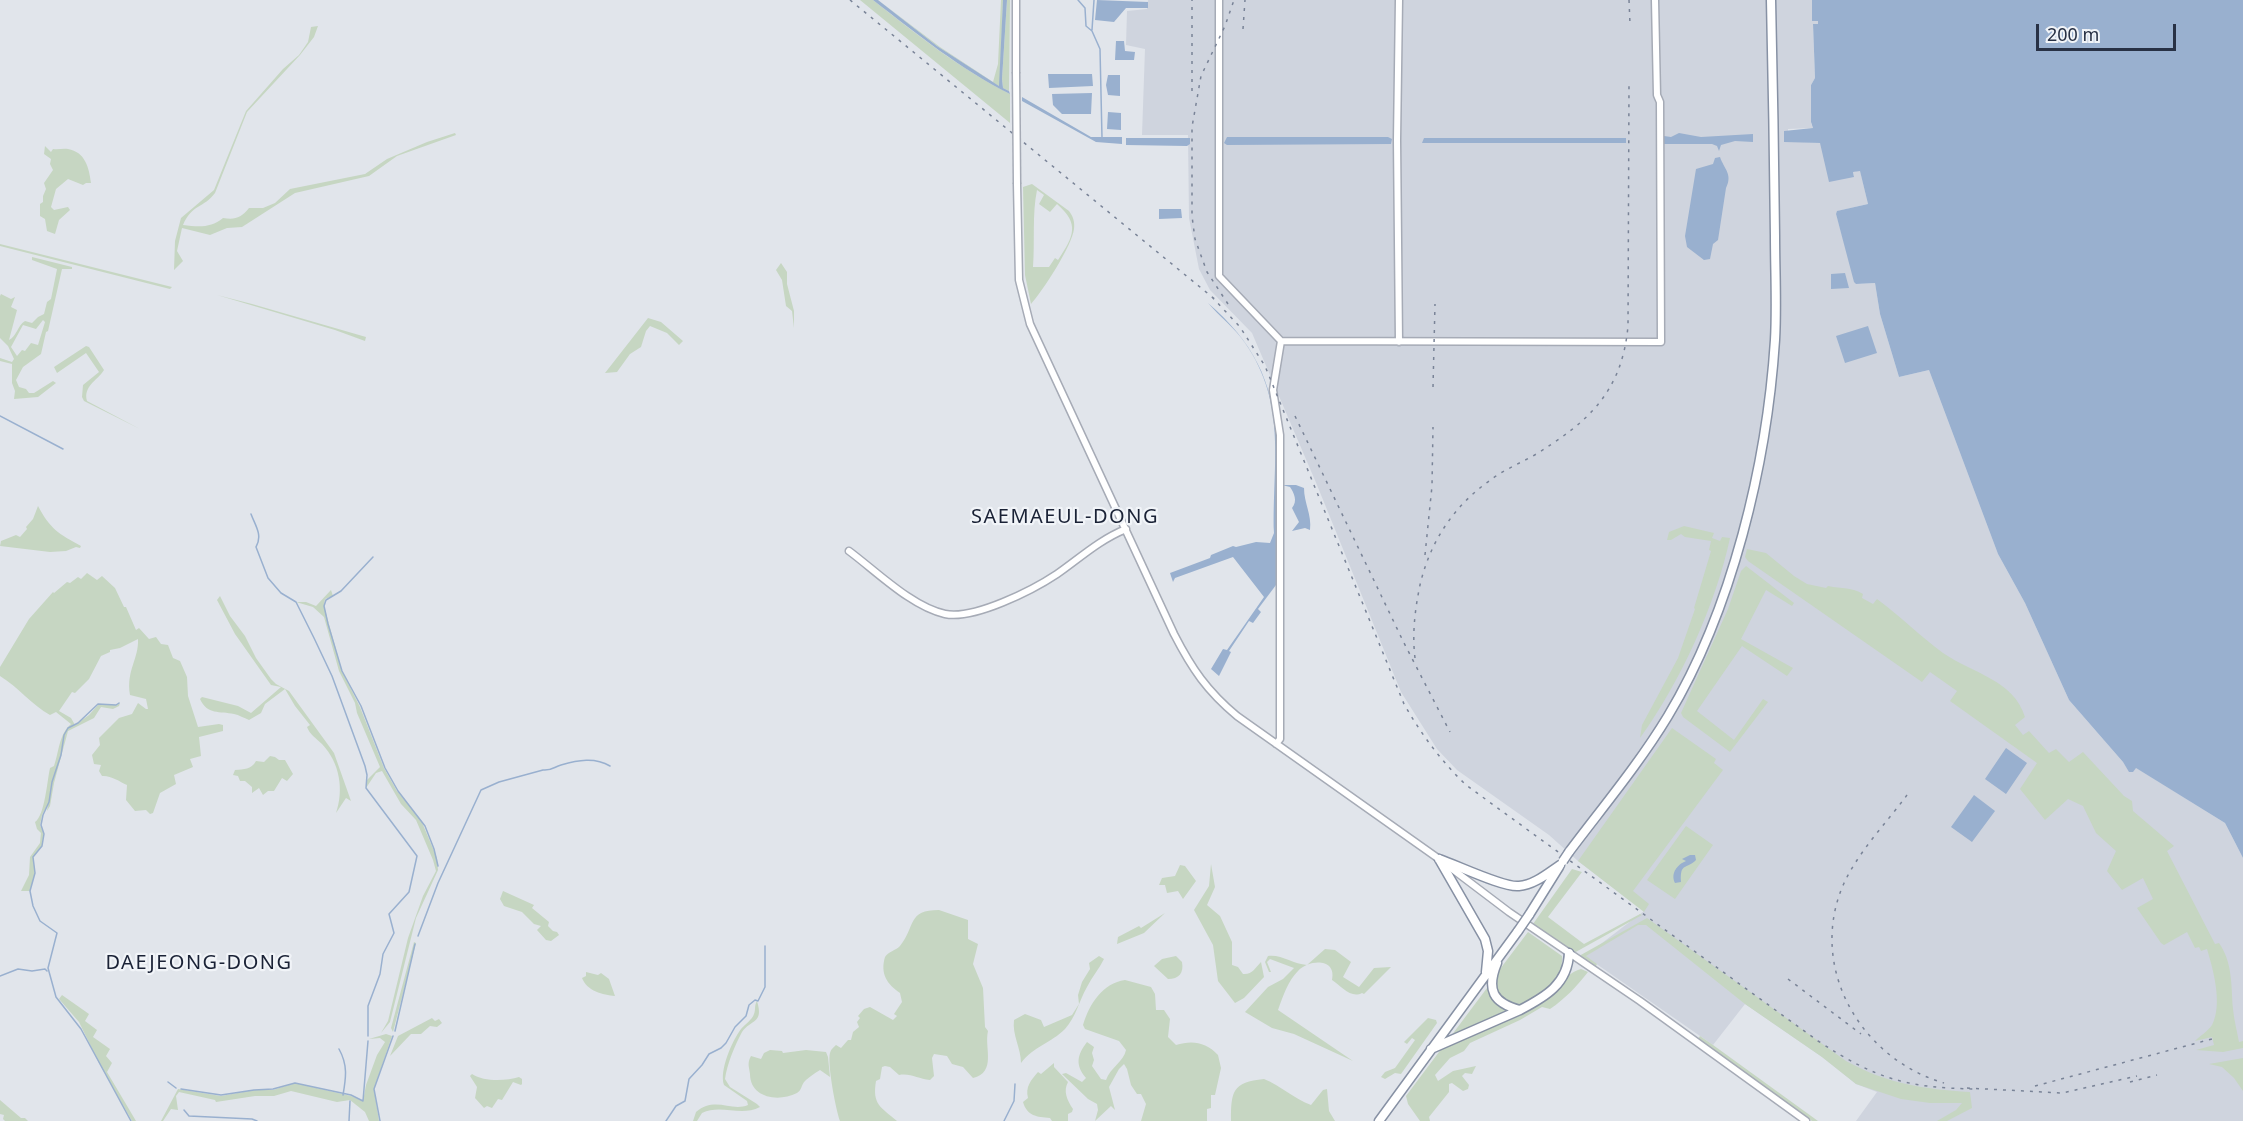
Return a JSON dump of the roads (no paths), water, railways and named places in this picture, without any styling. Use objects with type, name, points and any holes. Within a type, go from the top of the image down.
[{"type":"highway","points":[[1379,1121],[1518,931],[1569,852],[1668,716],[1708,635],[1731,574],[1757,475],[1767,423],[1774,350],[1774,131],[1771,0]]},
{"type":"highway","points":[[1439,859],[1500,883],[1518,887],[1532,883],[1562,863]]},
{"type":"highway","points":[[1439,859],[1485,939],[1488,951],[1486,973]]},
{"type":"highway","points":[[1502,951],[1493,974],[1493,992],[1504,1006],[1520,1010]]},
{"type":"highway","points":[[1431,1049],[1540,1000],[1557,987],[1568,966],[1571,954]]},
{"type":"street","points":[[1016,0],[1019,280],[1026,312],[1192,669],[1223,704],[1276,744],[1439,859],[1509,912],[1714,1053],[1806,1121]]},
{"type":"street","points":[[1219,0],[1219,276],[1281,341],[1661,342],[1662,193],[1655,0]]},
{"type":"street","points":[[1399,0],[1397,140],[1399,342]]},
{"type":"street","points":[[1276,744],[1280,738],[1280,435],[1273,390],[1281,341]]},
{"type":"street","points":[[849,551],[921,604],[954,615],[1006,601],[1042,584],[1103,540],[1126,529]]},
{"type":"water","points":[[873,0],[878,0],[937,46],[999,86],[1003,0],[1007,0],[1002,79],[1003,88],[1010,94],[956,62]]},
{"type":"water","points":[[1097,0],[1148,2],[1148,8],[1126,8],[1114,22],[1095,20]]},
{"type":"water","points":[[1812,0],[2243,0],[2243,858],[2225,823],[2136,768],[2133,772],[2129,772],[2069,700],[2025,603],[1998,554],[1929,370],[1899,377],[1880,314],[1875,283],[1856,284],[1854,282],[1836,214],[1837,211],[1868,204],[1860,171],[1853,172],[1854,177],[1829,182],[1820,143],[1784,142],[1784,131],[1813,128],[1811,85],[1815,78],[1813,24],[1818,24],[1818,21],[1812,21]]},
{"type":"water","points":[[1116,41],[1124,41],[1125,51],[1135,52],[1134,60],[1115,60]]},
{"type":"water","points":[[1048,74],[1092,74],[1093,86],[1049,88]]},
{"type":"water","points":[[1108,75],[1120,75],[1120,96],[1108,95],[1106,85]]},
{"type":"water","points":[[1092,93],[1091,114],[1062,114],[1053,105],[1052,94]]},
{"type":"water","points":[[1022,97],[1091,137],[1122,137],[1122,144],[1096,142],[1022,101]]},
{"type":"water","points":[[1108,112],[1121,113],[1121,130],[1107,129]]},
{"type":"water","points":[[1679,133],[1701,137],[1753,134],[1753,142],[1735,141],[1721,145],[1719,151],[1717,146],[1712,144],[1664,144],[1664,136],[1671,137]]},
{"type":"water","points":[[1227,137],[1388,137],[1392,139],[1391,144],[1227,145],[1224,143]]},
{"type":"water","points":[[1126,138],[1190,138],[1190,144],[1187,146],[1126,145]]},
{"type":"water","points":[[1424,138],[1626,138],[1626,143],[1422,143]]},
{"type":"water","points":[[1720,157],[1729,179],[1718,240],[1713,244],[1710,259],[1704,260],[1687,247],[1685,236],[1696,169],[1713,164],[1715,158]]},
{"type":"water","points":[[1159,209],[1181,209],[1182,218],[1159,219]]},
{"type":"water","points":[[1845,273],[1849,288],[1831,289],[1831,274]]},
{"type":"water","points":[[1868,326],[1877,353],[1845,363],[1836,336]]},
{"type":"water","points":[[1242,339],[1258,363],[1265,380],[1272,409],[1259,366]]},
{"type":"water","points":[[1273,414],[1277,439],[1276,585],[1258,609],[1261,612],[1253,623],[1249,621],[1229,651],[1231,652],[1219,676],[1211,669],[1223,649],[1227,650],[1264,597],[1233,557],[1175,578],[1173,582],[1170,573],[1210,558],[1211,555],[1233,546],[1256,542],[1270,543],[1274,533]]},
{"type":"water","points":[[1282,485],[1296,485],[1304,488],[1310,530],[1305,528],[1292,531],[1299,522],[1292,508],[1295,497],[1290,487]]},
{"type":"water","points":[[2006,748],[2027,763],[2006,794],[1985,779]]},
{"type":"water","points":[[1974,795],[1995,811],[1972,842],[1951,827]]},
{"type":"water","points":[[1695,855],[1696,860],[1684,867],[1681,882],[1675,883],[1673,876],[1676,869],[1686,861],[1682,859]]},
{"type":"waterway","points":[[1078,0],[1085,8],[1086,26],[1092,31],[1100,49],[1102,138]]},
{"type":"waterway","points":[[1092,30],[1094,0]]},
{"type":"waterway","points":[[0,416],[63,449]]},
{"type":"waterway","points":[[251,514],[259,534],[256,547],[268,578],[281,593],[296,602],[332,676],[365,766],[366,788],[417,856],[409,892],[389,914],[394,933],[383,954],[380,974],[368,1006],[368,1036]]},
{"type":"waterway","points":[[373,557],[341,591],[326,600],[324,606],[342,671],[361,706],[385,768],[398,791],[425,826],[438,866]]},
{"type":"waterway","points":[[119,703],[116,705],[98,704],[78,723],[68,728],[64,735],[49,802],[41,825],[44,834],[42,846],[33,857],[35,873],[30,891],[33,906],[40,921],[57,933],[48,968],[56,997],[81,1029],[131,1121]]},
{"type":"waterway","points":[[418,936],[438,883],[481,790],[499,782],[574,762],[592,760],[610,766]]},
{"type":"waterway","points":[[395,1031],[415,944]]},
{"type":"waterway","points":[[666,1121],[676,1106],[685,1101],[689,1079],[709,1054],[726,1043],[735,1027],[746,1016],[749,1005],[755,1000],[758,1001],[765,987],[765,946]]},
{"type":"waterway","points":[[0,976],[18,969],[32,971],[45,969],[47,971]]},
{"type":"waterway","points":[[380,1121],[374,1089],[393,1036]]},
{"type":"waterway","points":[[181,1089],[221,1095],[273,1089],[295,1083],[351,1095],[363,1101],[368,1041]]},
{"type":"waterway","points":[[339,1049],[346,1072],[343,1095]]},
{"type":"waterway","points":[[168,1082],[176,1088]]},
{"type":"waterway","points":[[1004,1121],[1014,1101],[1015,1084]]},
{"type":"waterway","points":[[349,1121],[350,1101]]},
{"type":"waterway","points":[[184,1110],[189,1116],[257,1121]]},
{"type":"railway","points":[[850,0],[1217,301]]},
{"type":"railway","points":[[1192,0],[1192,91]]},
{"type":"railway","points":[[1228,304],[1207,272],[1195,239],[1192,216],[1192,127],[1201,76],[1225,26],[1234,0]]},
{"type":"railway","points":[[1243,29],[1245,0]]},
{"type":"railway","points":[[1629,0],[1630,24]]},
{"type":"railway","points":[[1415,658],[1415,622],[1424,569],[1437,540],[1454,514],[1464,502],[1489,481],[1552,444],[1585,418],[1610,388],[1618,370],[1628,326],[1629,84]]},
{"type":"railway","points":[[1212,297],[1240,327],[1265,366],[1404,704],[1432,747],[1457,776],[1466,785],[1839,1054],[1875,1073],[1893,1079],[1930,1086],[1976,1089]]},
{"type":"railway","points":[[1433,387],[1435,304]]},
{"type":"railway","points":[[1295,416],[1403,641],[1450,732]]},
{"type":"railway","points":[[1425,555],[1432,486],[1433,427]]},
{"type":"railway","points":[[1907,795],[1861,854],[1846,880],[1840,893],[1833,923],[1833,954],[1839,983],[1851,1010],[1868,1034],[1890,1055],[1915,1072],[1944,1083]]},
{"type":"railway","points":[[1788,979],[1861,1034]]},
{"type":"railway","points":[[2035,1086],[2212,1039]]},
{"type":"railway","points":[[2130,1082],[2157,1075]]},
{"type":"railway","points":[[1967,1088],[2062,1093],[2137,1076]]},
{"type":"district","name":"SAEMAEUL-DONG","points":[[1065,517]]},
{"type":"district","name":"DAEJEONG-DONG","points":[[199,963]]}]
